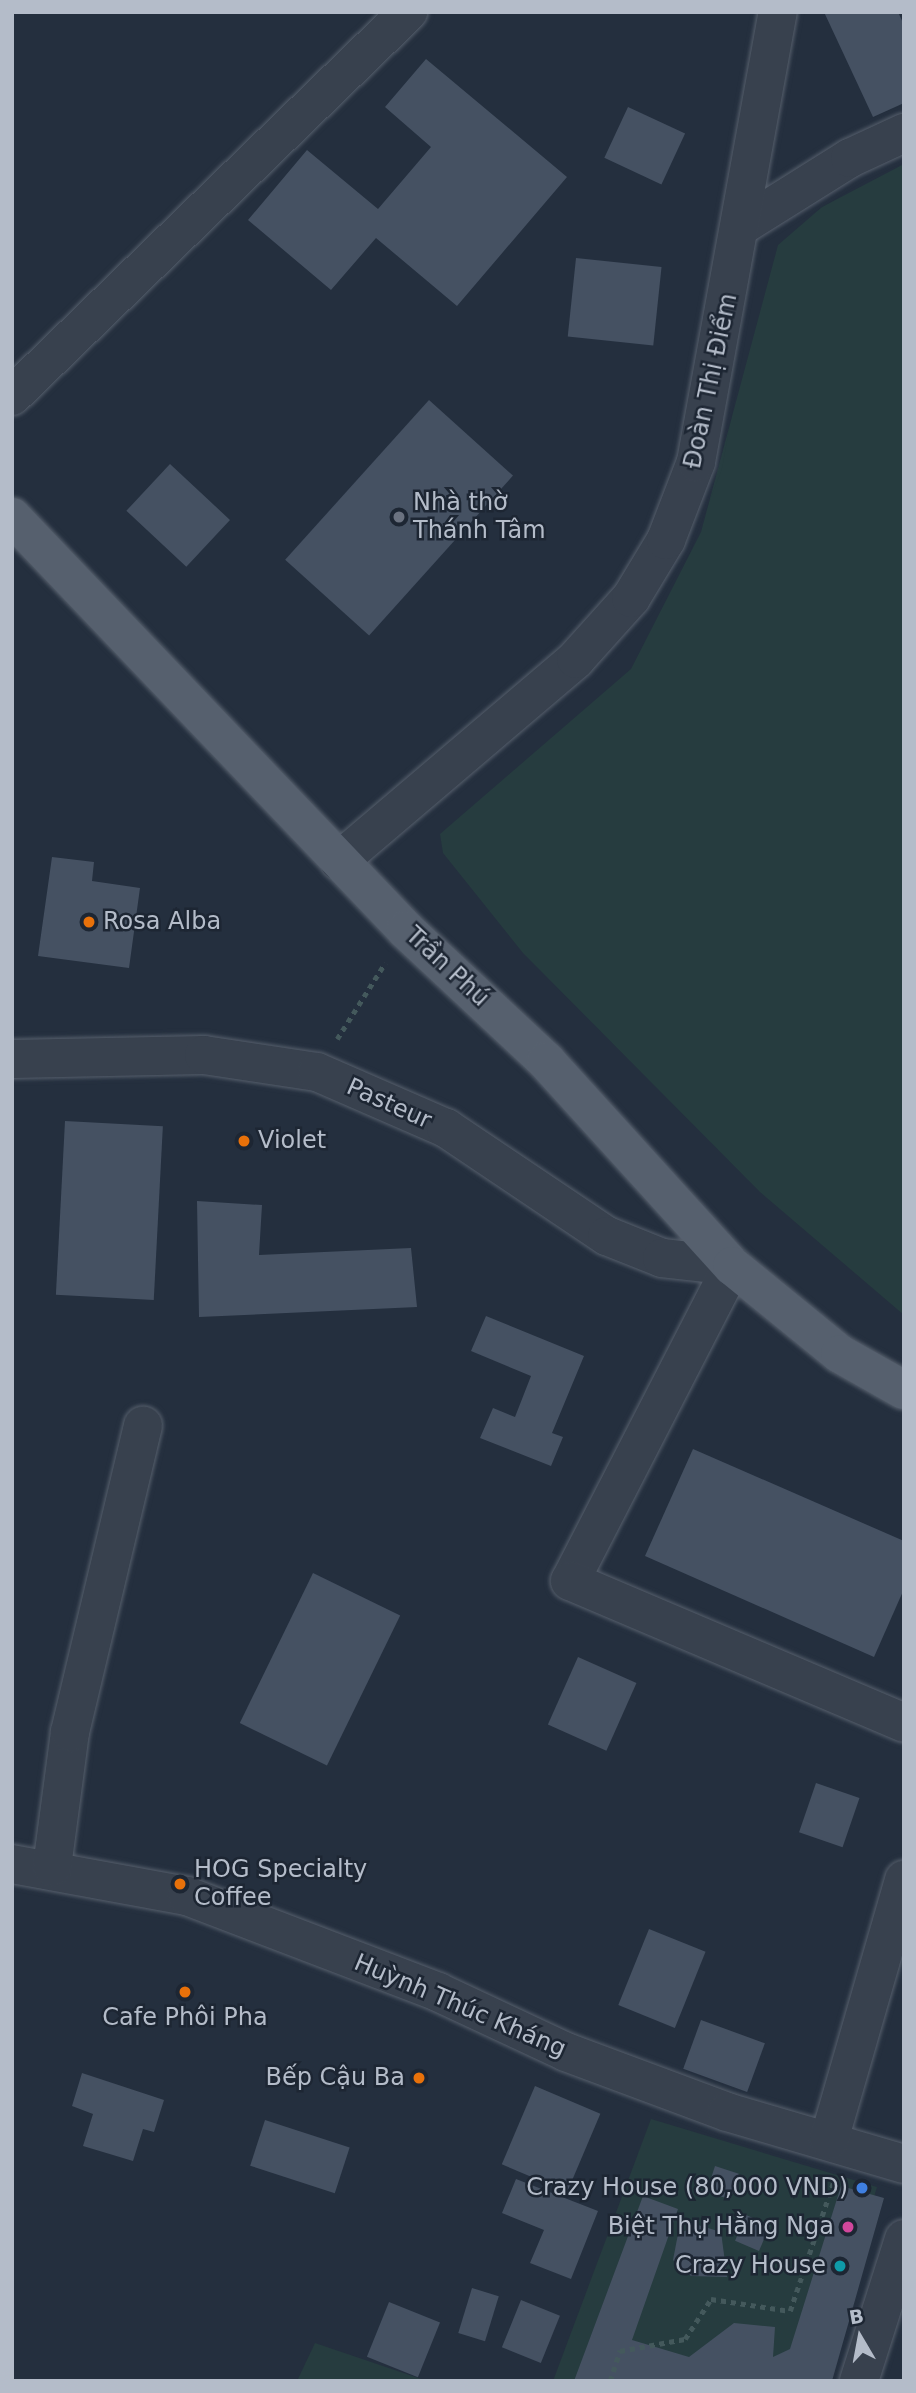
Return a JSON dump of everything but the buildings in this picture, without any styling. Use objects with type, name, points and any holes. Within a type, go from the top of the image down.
[{"type":"main road","name":"Trần Phú","points":[[12,517],[406,930],[546,1060],[732,1266],[840,1354],[904,1390]]},
{"type":"street","points":[[12,396],[408,12]]},
{"type":"street","name":"Đoàn Thị Điểm","points":[[340,860],[514,716],[631,598],[666,540],[696,462],[743,225],[778,12]]},
{"type":"street","points":[[743,225],[849,158],[904,134]]},
{"type":"street","name":"Pasteur","points":[[12,1059],[204,1055],[317,1072],[446,1128],[607,1236],[662,1258],[732,1266]]},
{"type":"street","points":[[732,1266],[570,1581],[904,1723]]},
{"type":"street","points":[[52,1867],[70,1732],[143,1426]]},
{"type":"street","name":"Huỳnh Thúc Kháng","points":[[12,1864],[52,1867],[187,1896],[439,1992],[566,2052],[727,2112],[838,2142],[904,2164]]},
{"type":"street","points":[[838,2142],[904,1880]]},
{"type":"street","points":[[859,2381],[904,2239]]},
{"type":"path","points":[[317,1072],[406,930]]},
{"type":"path","points":[[610,2381],[620,2351],[685,2339],[711,2299],[790,2311],[838,2142]]},
{"type":"green space","points":[[904,164],[904,1315],[760,1192],[523,953],[443,853],[440,834],[631,669],[701,532],[778,245],[822,207]]},
{"type":"green space","points":[[651,2119],[877,2187],[819,2381],[553,2381]]},
{"type":"green space","points":[[315,2343],[427,2381],[297,2381]]},
{"type":"place","name":"Nhà thờ Thánh Tâm","points":[[399,517]]},
{"type":"place","name":"Rosa Alba","points":[[89,922]]},
{"type":"place","name":"Violet","points":[[244,1141]]},
{"type":"place","name":"HOG Specialty Coffee","points":[[180,1884]]},
{"type":"place","name":"Cafe Phôi Pha","points":[[185,1992]]},
{"type":"place","name":"Bếp Cậu Ba","points":[[419,2078]]},
{"type":"place","name":"Crazy House (80,000 VND)","points":[[862,2188]]},
{"type":"place","name":"Biệt Thự Hằng Nga","points":[[848,2227]]},
{"type":"place","name":"Crazy House","points":[[840,2266]]}]
